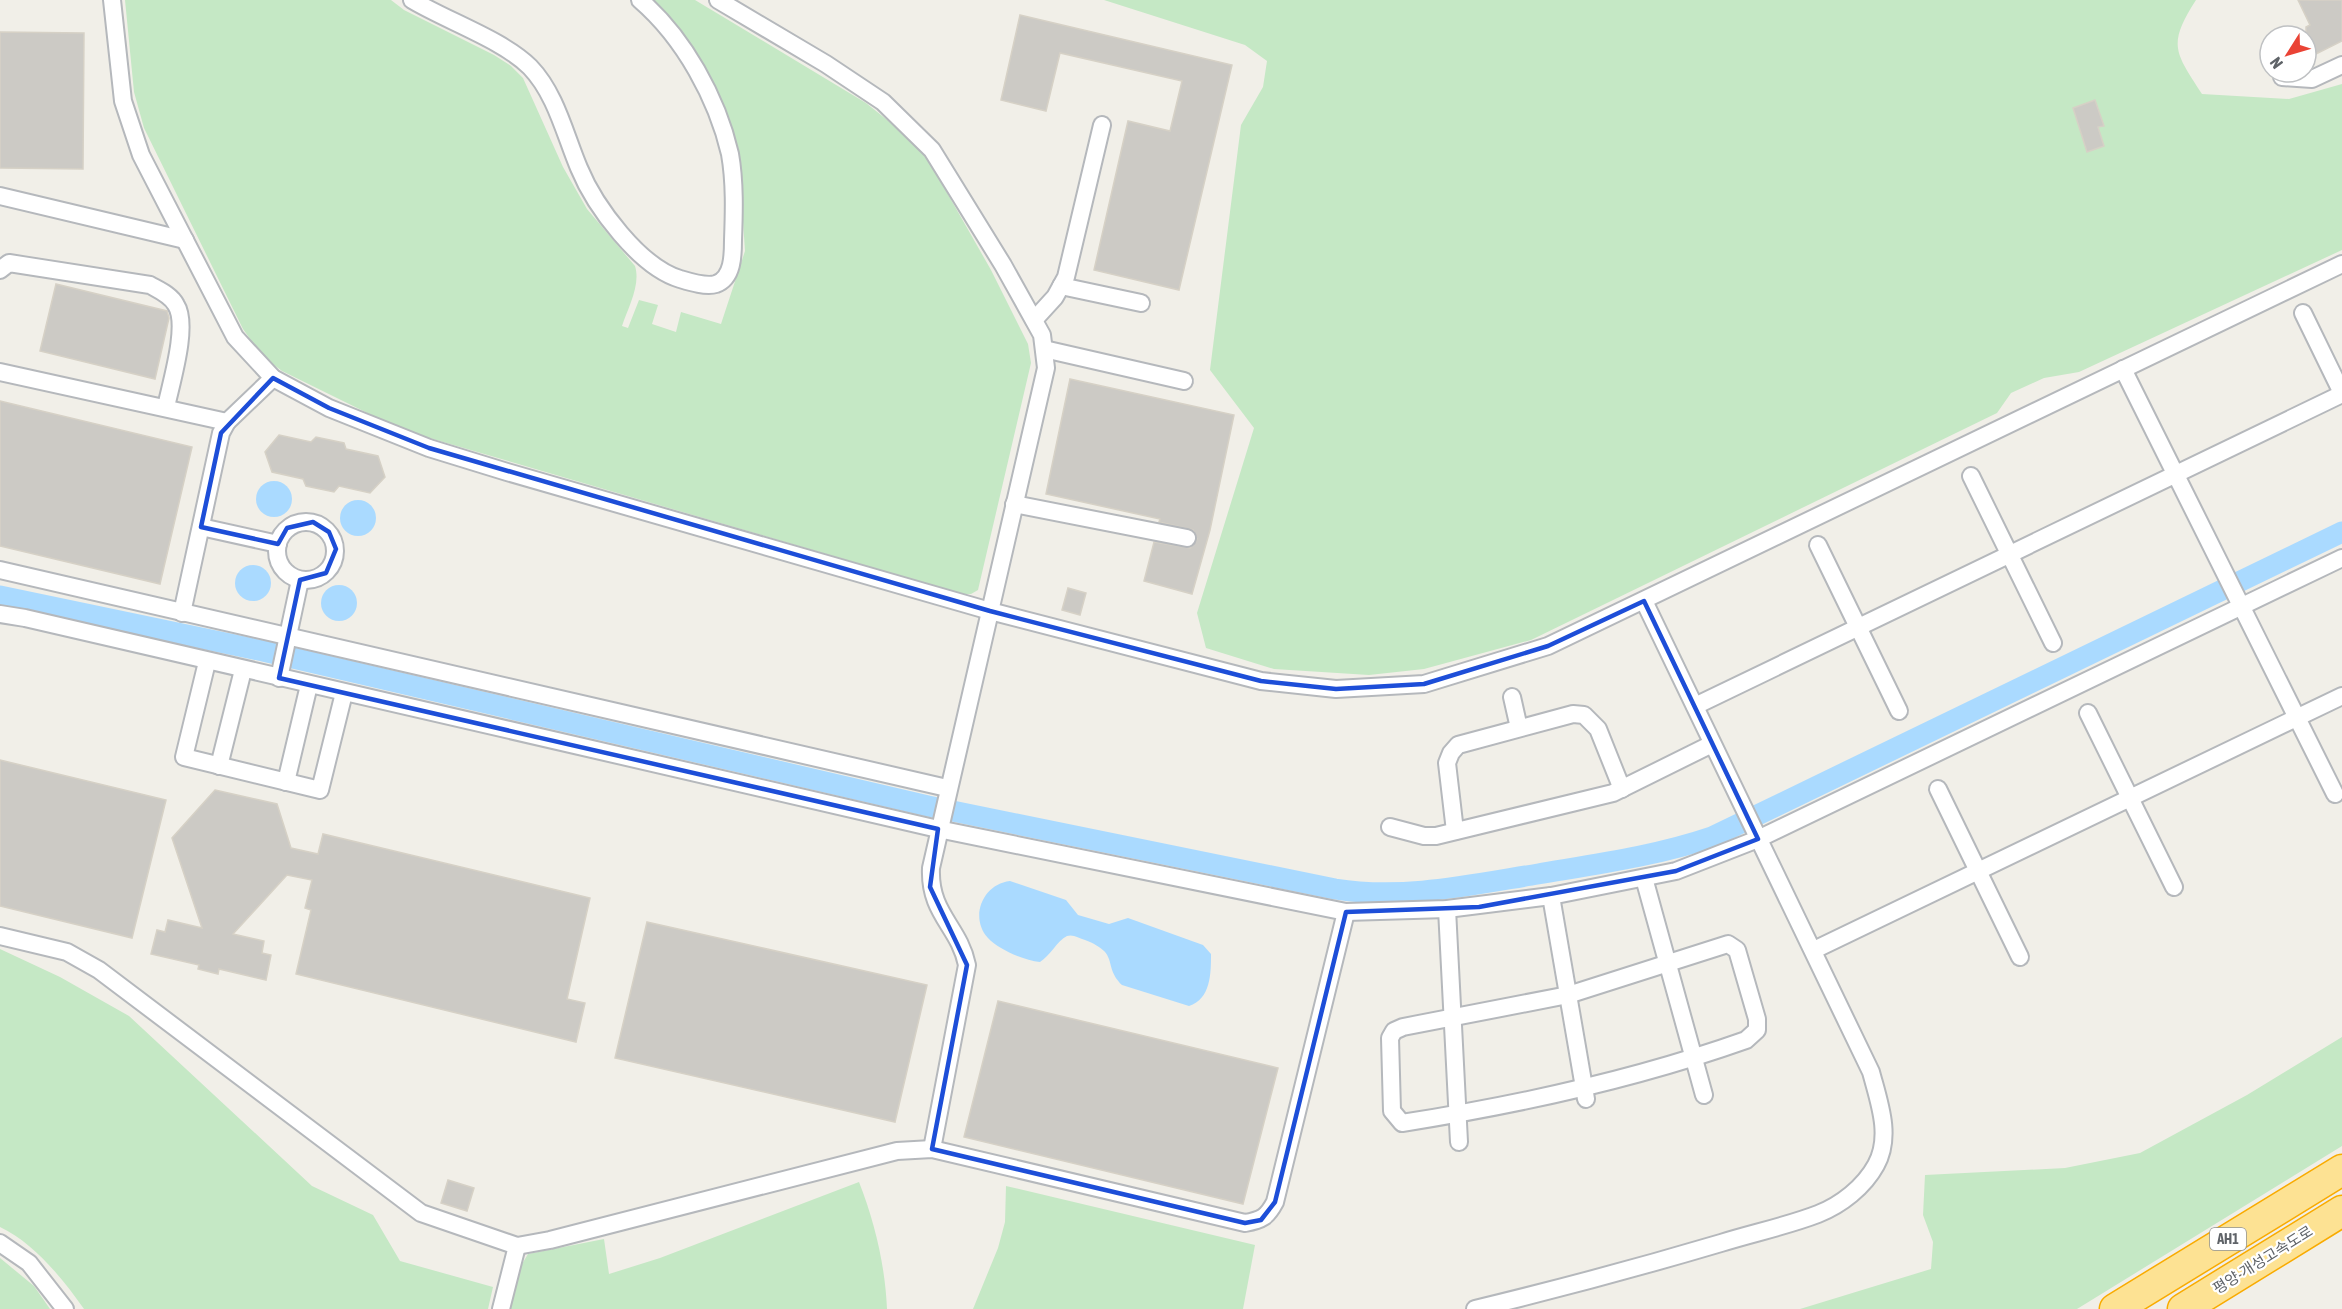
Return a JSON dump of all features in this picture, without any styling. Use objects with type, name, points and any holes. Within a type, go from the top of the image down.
[{"type":"highway","name":"AH1","points":[[2115,1309],[2342,1170]]},
{"type":"highway","name":"평양-개성고속도로","points":[[2183,1309],[2342,1211]]},
{"type":"street","points":[[112,0],[123,101],[141,154],[235,337],[273,378],[329,408],[429,448],[990,610],[1261,681],[1336,689],[1424,684],[1548,646],[2342,264]]},
{"type":"street","points":[[412,0],[511,52],[529,66],[546,89],[580,172],[610,220],[641,255],[666,275],[708,285],[717,284],[727,273],[732,261],[734,214],[727,146],[719,115],[693,67],[666,25],[640,0]]},
{"type":"street","points":[[718,0],[826,64],[883,102],[932,150],[1042,335],[1046,368],[943,809],[930,887],[943,918],[964,951],[967,965],[932,1149]]},
{"type":"street","points":[[2318,76],[2342,65]]},
{"type":"street","points":[[1034,320],[1055,297],[1066,277],[1102,125]]},
{"type":"street","points":[[0,196],[185,240]]},
{"type":"street","points":[[0,270],[9,263],[150,285],[163,292],[176,304],[182,321],[166,407]]},
{"type":"street","points":[[1061,286],[1141,303]]},
{"type":"street","points":[[1695,706],[2342,393],[2303,313]]},
{"type":"street","points":[[1044,349],[1184,381]]},
{"type":"street","points":[[2123,369],[2335,794]]},
{"type":"street","points":[[0,372],[227,422]]},
{"type":"street","points":[[182,613],[221,433],[227,422],[273,378]]},
{"type":"street","points":[[1971,476],[2053,643]]},
{"type":"street","points":[[1014,504],[1187,538]]},
{"type":"street","points":[[304,521],[322,526],[329,532],[336,549],[332,566],[318,578],[300,580],[284,570],[277,553],[278,544],[287,528],[304,521]]},
{"type":"street","points":[[201,527],[278,544]]},
{"type":"street","points":[[1818,545],[1899,711]]},
{"type":"street","points":[[0,570],[182,613],[288,643],[1346,912],[1447,909],[1551,896],[1676,871],[1756,835],[2240,602],[2342,558]]},
{"type":"street","points":[[280,673],[300,580]]},
{"type":"street","points":[[1475,1309],[1611,1276],[1818,1214],[1851,1194],[1865,1180],[1876,1164],[1883,1145],[1884,1128],[1871,1072],[1644,601]]},
{"type":"street","points":[[0,614],[243,670],[280,673],[309,685],[344,693],[943,809]]},
{"type":"street","points":[[207,662],[184,757],[320,790],[344,693]]},
{"type":"street","points":[[219,766],[243,670]]},
{"type":"street","points":[[286,782],[309,685]]},
{"type":"street","points":[[1814,950],[2342,696]]},
{"type":"street","points":[[1512,697],[1520,728]]},
{"type":"street","points":[[2088,713],[2174,887]]},
{"type":"street","points":[[1455,831],[1447,763],[1450,753],[1464,742],[1573,714],[1584,715],[1598,729],[1622,789]]},
{"type":"street","points":[[1390,827],[1424,836],[1455,831],[1622,789],[1712,744]]},
{"type":"street","points":[[1938,789],[2020,957]]},
{"type":"street","points":[[1644,878],[1704,1095]]},
{"type":"street","points":[[1551,896],[1585,1093]]},
{"type":"street","points":[[1447,909],[1459,1142]]},
{"type":"street","points":[[0,936],[67,952],[99,970],[421,1214],[517,1246],[550,1240],[897,1151],[932,1149],[1245,1223],[1261,1220],[1269,1214],[1275,1202],[1346,912]]},
{"type":"street","points":[[1728,944],[1733,945],[1757,1019],[1757,1030],[1746,1040],[1585,1093],[1402,1123],[1396,1119],[1392,1111],[1390,1038],[1394,1031],[1403,1027],[1568,995],[1668,964],[1728,944]]},
{"type":"street","points":[[0,1243],[29,1263],[65,1309]]},
{"type":"street","points":[[501,1309],[517,1246]]},
{"type":"highlighted area","points":[[273,378],[329,408],[429,448],[990,611],[1261,681],[1336,689],[1424,684],[1548,646],[1644,601],[1758,839],[1676,871],[1479,907],[1346,912],[1275,1202],[1261,1220],[1245,1223],[932,1149],[967,965],[930,887],[938,829],[279,678],[300,580],[326,573],[336,549],[329,532],[313,522],[287,528],[278,544],[201,527],[221,433]]},
{"type":"green space","points":[[125,0],[391,0],[404,10],[494,55],[511,66],[523,78],[563,167],[587,209],[635,266],[635,289],[622,326],[628,328],[639,300],[658,305],[652,324],[676,332],[681,312],[721,324],[745,251],[739,162],[700,64],[673,21],[651,0],[695,0],[866,103],[901,131],[929,161],[991,270],[1028,344],[1031,363],[978,590],[971,594],[963,594],[402,430],[282,371],[262,356],[243,329],[144,128],[134,92]]},
{"type":"green space","points":[[1104,0],[2196,0],[2181,28],[2178,48],[2186,68],[2202,94],[2289,99],[2342,84],[2342,250],[2079,372],[2044,378],[2011,393],[1997,413],[1531,640],[1424,669],[1369,675],[1274,669],[1206,648],[1197,613],[1254,428],[1210,370],[1241,125],[1263,87],[1267,61],[1245,45]]},
{"type":"green space","points":[[0,949],[60,977],[129,1016],[312,1186],[373,1215],[400,1261],[493,1287],[488,1309],[84,1309],[57,1274],[36,1252],[25,1242],[0,1227]]},
{"type":"green space","points":[[2342,1037],[2342,1146],[2077,1309],[1800,1309],[1931,1269],[1933,1242],[1923,1215],[1925,1175],[2065,1168],[2140,1153],[2247,1095]]},
{"type":"green space","points":[[859,1182],[878,1244],[887,1309],[510,1309],[522,1264],[528,1254],[604,1239],[609,1274],[660,1258]]},
{"type":"green space","points":[[1006,1186],[1255,1245],[1243,1309],[973,1309],[998,1248],[1005,1222]]},
{"type":"green space","points":[[0,1258],[34,1286],[50,1309],[0,1309]]},
{"type":"water","points":[[274,481],[287,486],[292,499],[287,512],[274,517],[261,512],[256,499],[261,486]]},
{"type":"water","points":[[358,500],[371,505],[376,518],[371,531],[358,536],[345,531],[340,518],[345,505]]},
{"type":"water","points":[[253,565],[266,570],[271,583],[266,596],[253,601],[240,596],[235,583],[240,570]]},
{"type":"water","points":[[339,585],[352,590],[357,603],[352,616],[339,621],[326,616],[321,603],[326,590]]},
{"type":"water","points":[[1010,881],[1066,900],[1078,915],[1109,924],[1128,918],[1203,945],[1211,954],[1210,977],[1202,998],[1189,1006],[1122,985],[1116,978],[1110,960],[1103,950],[1074,936],[1063,938],[1040,962],[1019,957],[1005,950],[988,938],[982,930],[979,912],[986,895],[993,888]]},
{"type":"building","points":[[2298,0],[2342,0],[2342,41],[2318,53],[2318,24],[2310,24]]},
{"type":"building","points":[[1020,15],[1232,65],[1179,290],[1094,270],[1128,121],[1170,131],[1182,81],[1060,53],[1046,111],[1001,100]]},
{"type":"building","points":[[0,32],[84,33],[83,169],[0,168]]},
{"type":"building","points":[[2095,100],[2104,126],[2098,127],[2104,146],[2087,152],[2073,108]]},
{"type":"building","points":[[56,284],[167,311],[169,318],[155,379],[40,351]]},
{"type":"building","points":[[1070,379],[1234,415],[1210,530],[1192,594],[1144,581],[1154,542],[1190,548],[1197,539],[1193,530],[1159,522],[1160,519],[1046,494]]},
{"type":"building","points":[[0,401],[192,447],[160,584],[0,546]]},
{"type":"building","points":[[279,435],[311,442],[316,437],[344,443],[346,449],[378,456],[385,477],[370,493],[339,486],[334,492],[306,486],[303,479],[272,472],[265,452]]},
{"type":"building","points":[[1068,588],[1086,593],[1080,615],[1062,610]]},
{"type":"building","points":[[0,760],[166,800],[132,938],[0,906]]},
{"type":"building","points":[[215,790],[277,804],[291,848],[318,854],[323,834],[590,898],[567,999],[585,1003],[576,1042],[296,974],[311,910],[305,908],[312,880],[287,875],[233,934],[264,941],[262,953],[271,955],[266,980],[219,969],[218,974],[198,969],[199,965],[151,954],[157,930],[165,932],[168,920],[202,928],[172,838]]},
{"type":"building","points":[[647,922],[927,985],[895,1122],[615,1058]]},
{"type":"building","points":[[998,1001],[1278,1068],[1243,1204],[964,1137]]},
{"type":"building","points":[[448,1180],[474,1188],[467,1211],[441,1203]]},
{"type":"waterway","points":[[0,596],[263,651],[928,806],[1335,889],[1386,893],[1436,890],[1604,863],[1691,844],[1712,837],[2342,532]]}]
